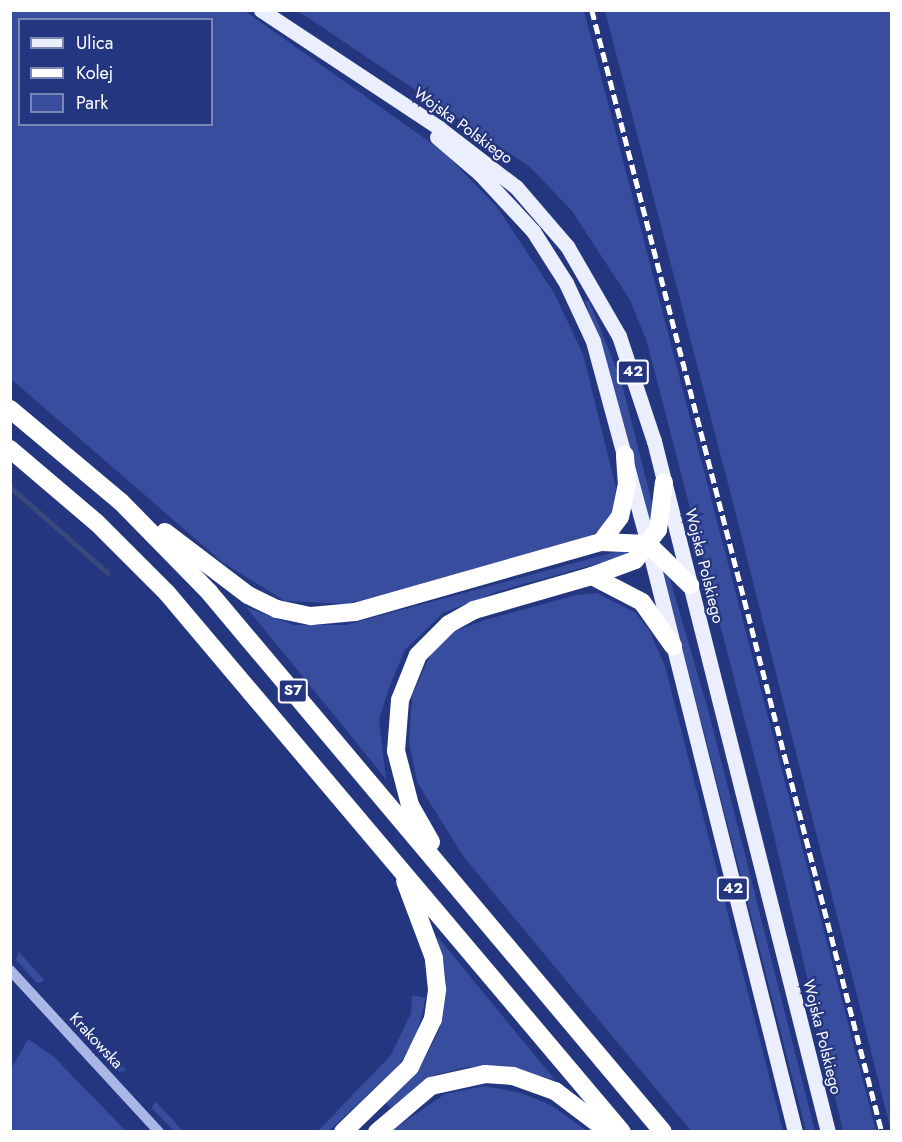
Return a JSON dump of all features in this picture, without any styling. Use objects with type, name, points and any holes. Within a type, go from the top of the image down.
[{"type":"highway","name":"S7","points":[[10,409],[121,502],[208,592],[663,1131]]},
{"type":"highway","name":"S7","points":[[10,449],[97,523],[167,593],[622,1131]]},
{"type":"highway","points":[[601,542],[621,517],[627,485],[625,456]]},
{"type":"highway","points":[[457,886],[410,805],[398,769],[397,719],[410,669],[438,634],[474,610],[592,576],[634,560],[648,544],[662,519],[664,482]]},
{"type":"highway","points":[[121,502],[248,595],[277,609],[311,616],[370,608],[601,542],[648,544],[690,585]]},
{"type":"highway","points":[[592,576],[642,602],[673,646]]},
{"type":"highway","points":[[343,1131],[410,1067],[433,1019],[437,989],[434,958],[399,866]]},
{"type":"highway","points":[[377,1131],[431,1086],[484,1074],[513,1076],[543,1085],[565,1097],[609,1131]]},
{"type":"main road","name":"Wojska Polskiego","points":[[261,10],[486,161],[516,188],[567,246],[619,336],[637,384],[664,482],[828,1131]]},
{"type":"main road","name":"Wojska Polskiego","points":[[392,98],[480,174],[533,231],[566,283],[593,341],[648,544],[795,1131]]},
{"type":"street","name":"Krakowska","points":[[10,970],[159,1131]]},
{"type":"green space","points":[[10,11],[245,11],[444,152],[497,207],[554,293],[583,354],[616,488],[611,514],[602,528],[588,538],[347,604],[285,601],[222,562],[11,379]]},
{"type":"green space","points":[[298,11],[584,11],[876,1131],[843,1131],[767,806],[647,342],[630,300],[572,211],[530,167]]},
{"type":"green space","points":[[605,11],[891,11],[891,1131],[740,530]]},
{"type":"green space","points":[[585,301],[589,301],[621,380],[654,511],[650,525],[614,390]]},
{"type":"green space","points":[[625,551],[628,555],[499,591],[443,613],[405,650],[390,685],[379,720],[386,779],[246,607],[294,625],[346,625]]},
{"type":"green space","points":[[662,568],[668,572],[710,717],[815,1131],[806,1131]]},
{"type":"green space","points":[[597,593],[636,613],[649,630],[665,666],[783,1131],[691,1131],[463,856],[417,782],[409,742],[412,696],[431,653],[453,632],[485,620],[576,595]]},
{"type":"green space","points":[[437,936],[555,1080],[503,1066],[468,1067],[435,1075],[390,1108],[385,1102],[419,1069],[439,1031],[446,979]]},
{"type":"green space","points":[[19,952],[44,980],[42,982],[37,983],[16,960]]},
{"type":"green space","points":[[412,995],[425,998],[424,1007],[415,1039],[399,1065],[329,1131],[317,1132],[391,1055],[411,1013]]},
{"type":"green space","points":[[92,1033],[125,1071],[119,1072],[90,1040]]},
{"type":"green space","points":[[28,1039],[53,1056],[126,1131],[11,1131],[11,1069]]},
{"type":"green space","points":[[485,1086],[521,1093],[551,1105],[587,1131],[389,1132],[445,1094]]},
{"type":"green space","points":[[155,1101],[183,1131],[174,1131],[152,1108]]},
{"type":"waterway","points":[[10,487],[108,573]]},
{"type":"railway","points":[[592,10],[882,1132]]}]
